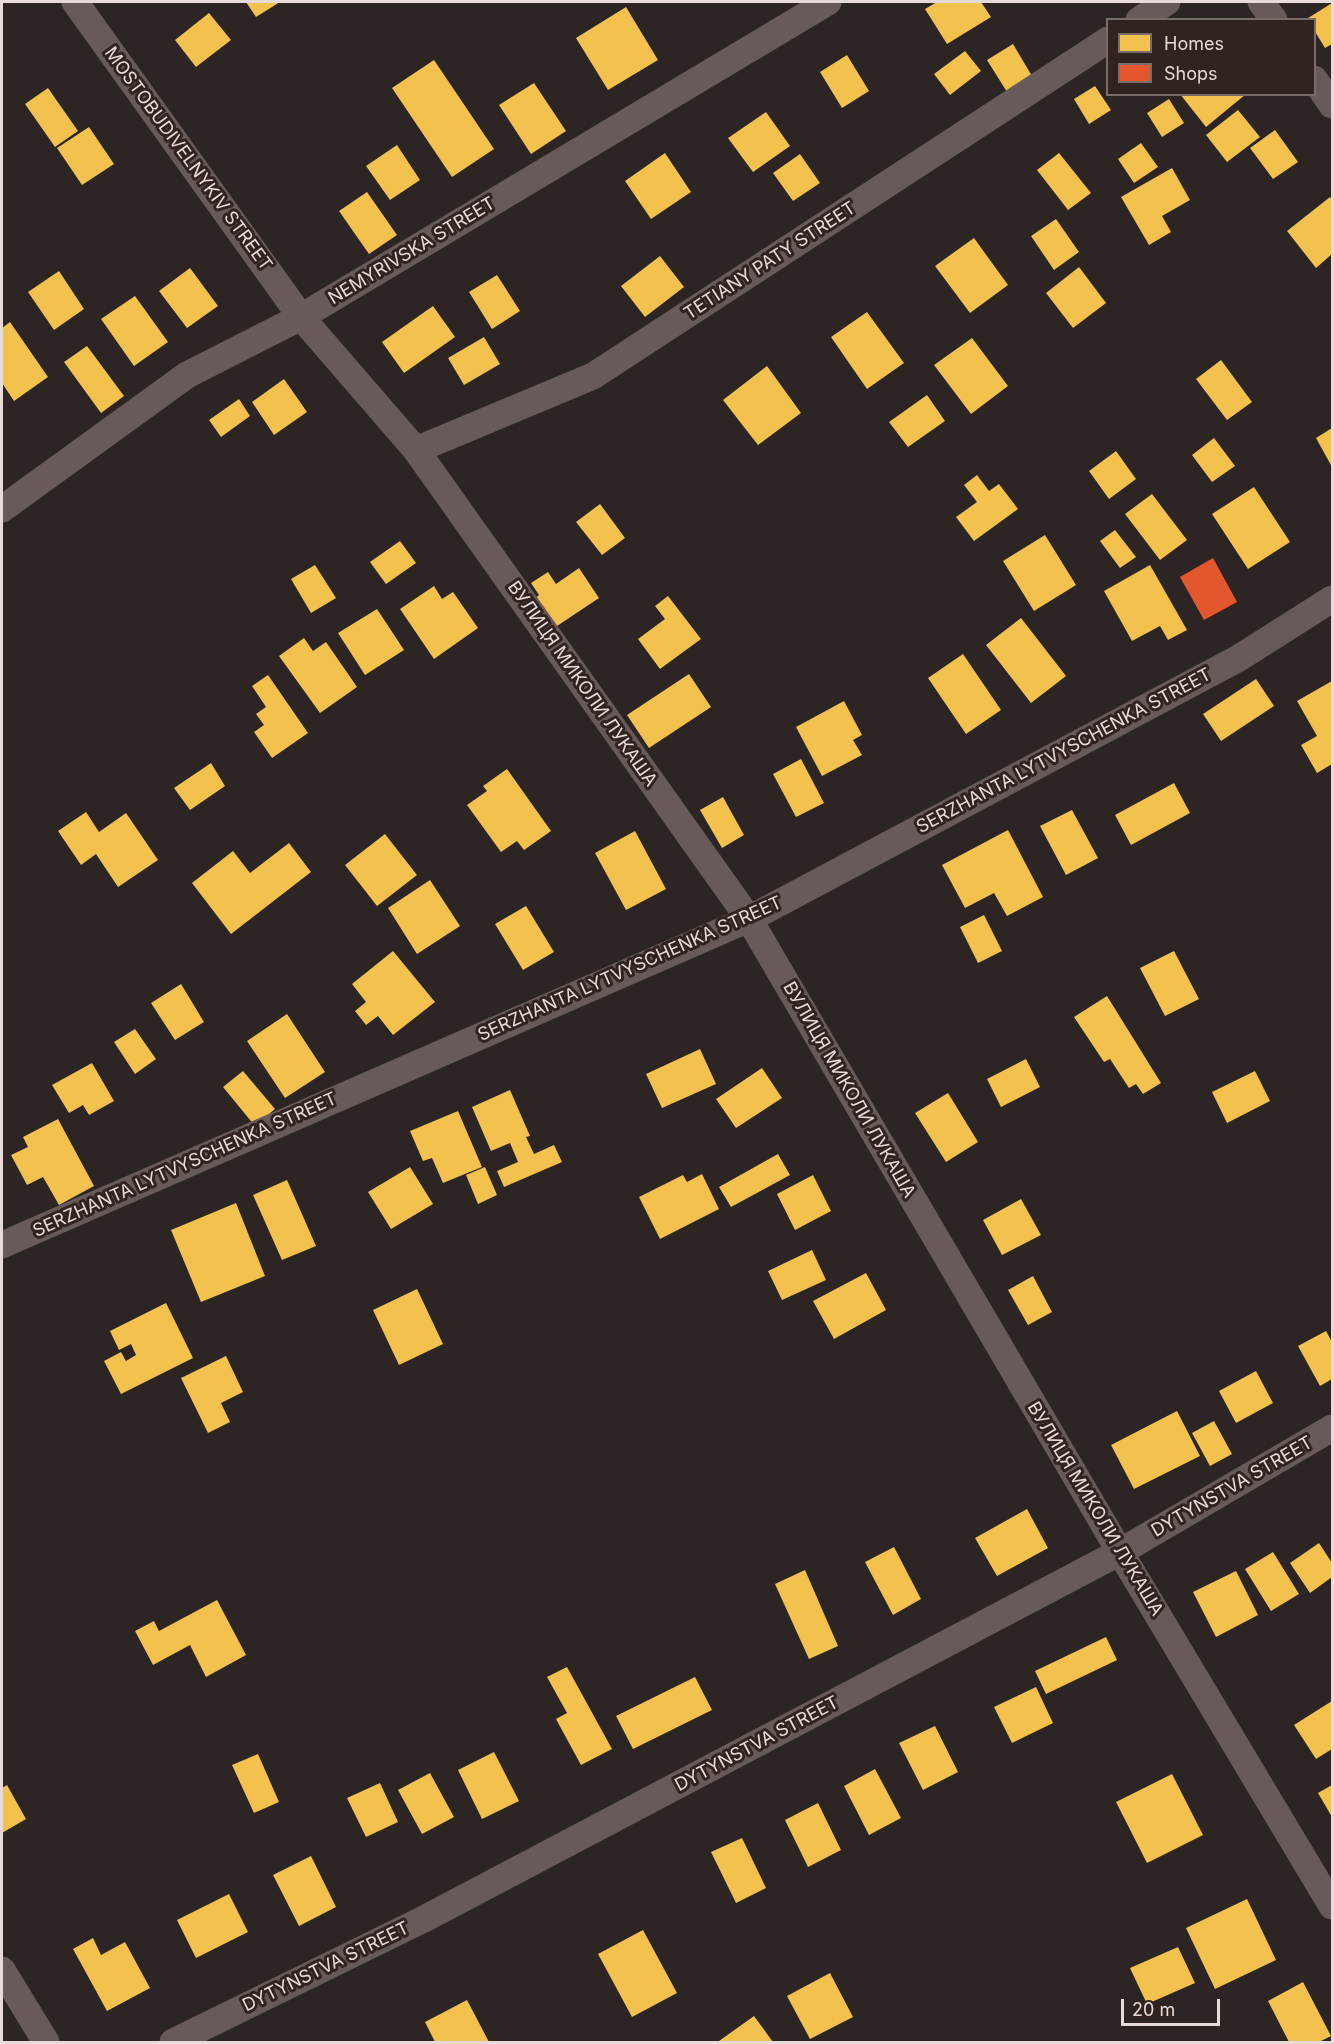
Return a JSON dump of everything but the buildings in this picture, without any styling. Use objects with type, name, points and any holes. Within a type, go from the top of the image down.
[{"type":"street","name":"MOSTOBUDIVELNYKIV STREET","points":[[75,2],[301,317]]},
{"type":"street","name":"NEMYRIVSKA STREET","points":[[2,509],[187,375],[301,317],[828,2]]},
{"type":"street","points":[[1142,18],[1167,2]]},
{"type":"street","points":[[1261,2],[1273,18]]},
{"type":"street","name":"TETIANY PATY STREET","points":[[416,450],[593,376],[1106,41]]},
{"type":"street","points":[[1316,82],[1332,105]]},
{"type":"street","name":"ВУЛИЦЯ МИКОЛИ ЛУКАША","points":[[301,317],[416,450],[749,919],[1120,1552],[1332,1906]]},
{"type":"street","name":"SERZHANTA LYTVYSCHENKA STREET","points":[[2,1245],[749,919],[1239,658],[1332,599]]},
{"type":"street","name":"DYTYNSTVA STREET","points":[[173,2043],[424,1919],[1120,1552],[1332,1428]]},
{"type":"street","points":[[2,1970],[46,2043]]}]
